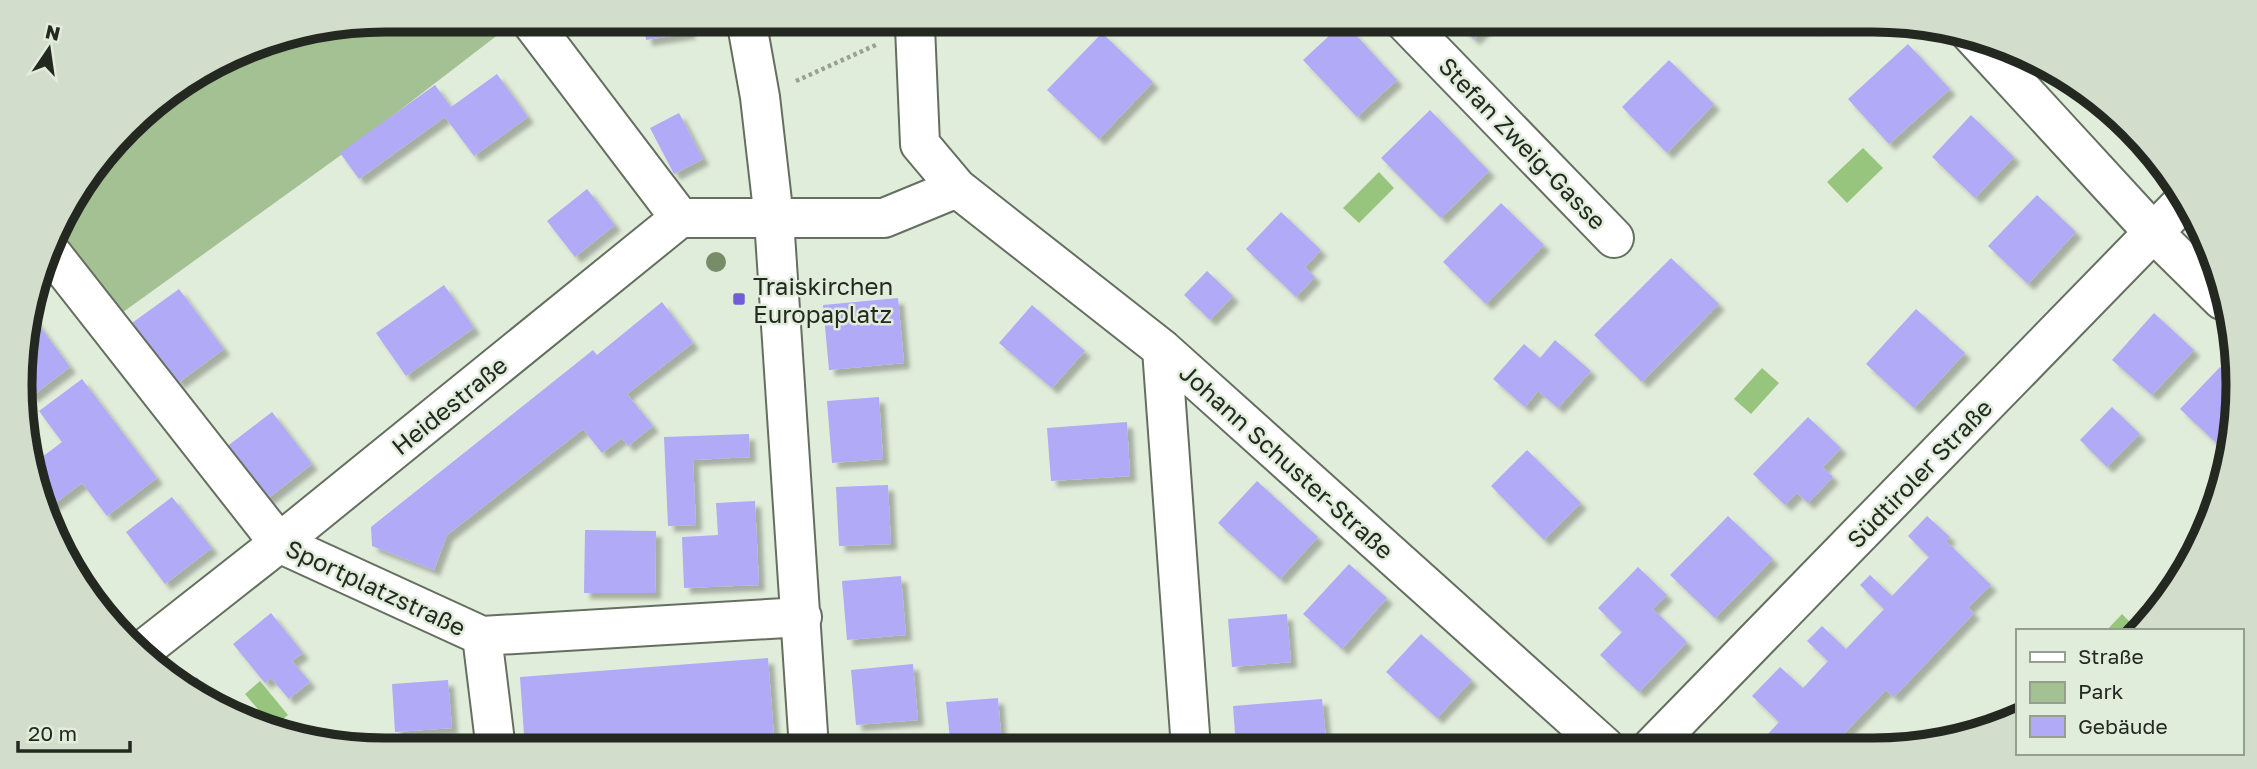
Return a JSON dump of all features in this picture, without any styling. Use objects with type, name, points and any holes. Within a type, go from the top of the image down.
[{"type":"street","points":[[539,32],[680,218],[884,218],[957,188]]},
{"type":"street","points":[[748,32],[760,97],[774,219],[808,738]]},
{"type":"street","name":"Johann Schuster-Straße","points":[[917,32],[920,144],[957,188],[1162,349],[1595,738]]},
{"type":"street","name":"Stefan Zweig-Gasse","points":[[1415,32],[1614,238]]},
{"type":"street","points":[[1986,50],[2153,232],[2212,290]]},
{"type":"street","name":"Südtiroler Straße","points":[[1661,738],[2177,207]]},
{"type":"street","name":"Heidestraße","points":[[148,646],[680,218]]},
{"type":"street","name":"Sportplatzstraße","points":[[55,258],[279,543],[482,636],[802,617]]},
{"type":"street","points":[[1162,349],[1190,738]]},
{"type":"street","points":[[482,636],[495,738]]},
{"type":"path","points":[[760,97],[898,32]]},
{"type":"green space","points":[[361,32],[499,34],[348,150],[119,315],[62,242],[79,208],[104,170],[135,135],[170,104],[208,79],[249,58],[316,38]]},
{"type":"shaded area","points":[[1863,148],[1883,168],[1847,203],[1827,182]]},
{"type":"shaded area","points":[[1379,172],[1394,188],[1359,223],[1343,208]]},
{"type":"shaded area","points":[[1762,368],[1779,383],[1751,414],[1734,399]]},
{"type":"shaded area","points":[[2122,614],[2132,624],[2127,629],[2108,629]]},
{"type":"shaded area","points":[[260,681],[288,715],[280,721],[264,716],[245,694]]},
{"type":"building","points":[[645,32],[690,33],[646,40]]},
{"type":"building","points":[[1333,32],[1353,32],[1397,80],[1357,117],[1303,60]]},
{"type":"building","points":[[1467,32],[1481,32],[1474,39]]},
{"type":"building","points":[[1102,33],[1153,82],[1099,139],[1047,90]]},
{"type":"building","points":[[1908,44],[1950,89],[1889,144],[1848,99]]},
{"type":"building","points":[[1669,60],[1714,104],[1667,153],[1622,107]]},
{"type":"building","points":[[497,74],[528,117],[474,156],[445,117],[359,179],[340,153],[435,85],[451,107]]},
{"type":"building","points":[[1430,110],[1489,171],[1441,218],[1381,158]]},
{"type":"building","points":[[679,113],[703,159],[674,174],[650,128]]},
{"type":"building","points":[[1971,115],[2014,157],[1975,198],[1932,157]]},
{"type":"building","points":[[587,189],[615,225],[575,257],[547,221]]},
{"type":"building","points":[[2037,195],[2076,232],[2028,284],[1988,246]]},
{"type":"building","points":[[1501,203],[1544,245],[1486,304],[1443,262]]},
{"type":"building","points":[[1281,212],[1321,250],[1305,267],[1315,277],[1296,297],[1246,249]]},
{"type":"building","points":[[1671,258],[1719,304],[1642,382],[1594,335]]},
{"type":"building","points":[[1207,271],[1233,296],[1210,320],[1184,295]]},
{"type":"building","points":[[444,285],[474,328],[406,376],[376,333]]},
{"type":"building","points":[[179,289],[224,349],[178,383],[132,323]]},
{"type":"building","points":[[898,298],[904,363],[829,370],[823,305]]},
{"type":"building","points":[[662,302],[693,343],[627,394],[653,426],[628,446],[622,438],[602,453],[583,429],[447,535],[434,570],[372,546],[371,527],[593,350],[597,355]]},
{"type":"building","points":[[1032,305],[1085,351],[1052,388],[999,343]]},
{"type":"building","points":[[1916,309],[1965,353],[1914,408],[1866,364]]},
{"type":"building","points":[[2154,313],[2194,350],[2152,395],[2112,360]]},
{"type":"building","points":[[37,323],[70,367],[32,396],[32,361]]},
{"type":"building","points":[[1555,340],[1591,371],[1558,408],[1538,391],[1525,407],[1493,379],[1524,344],[1540,358]]},
{"type":"building","points":[[2220,367],[2225,372],[2225,408],[2220,446],[2180,409]]},
{"type":"building","points":[[82,379],[157,478],[107,516],[82,483],[53,505],[40,459],[62,442],[39,411]]},
{"type":"building","points":[[879,397],[883,459],[832,463],[827,401]]},
{"type":"building","points":[[2112,407],[2140,434],[2107,467],[2080,440]]},
{"type":"building","points":[[272,412],[312,464],[266,500],[225,448]]},
{"type":"building","points":[[1808,417],[1841,448],[1823,467],[1833,477],[1808,503],[1797,493],[1785,505],[1753,474]]},
{"type":"building","points":[[1127,422],[1130,476],[1051,481],[1047,428]]},
{"type":"building","points":[[749,434],[750,457],[693,460],[696,525],[668,526],[664,437]]},
{"type":"building","points":[[1527,450],[1581,503],[1544,540],[1491,486]]},
{"type":"building","points":[[1257,481],[1318,537],[1280,579],[1218,523]]},
{"type":"building","points":[[888,485],[891,544],[839,546],[836,487]]},
{"type":"building","points":[[172,497],[212,548],[165,584],[126,532]]},
{"type":"building","points":[[755,501],[759,585],[684,588],[682,537],[718,535],[716,503]]},
{"type":"building","points":[[1728,516],[1773,559],[1715,618],[1670,575]]},
{"type":"building","points":[[1927,516],[1950,537],[1946,541],[1991,585],[1968,608],[1974,613],[1894,697],[1886,690],[1840,738],[1764,738],[1779,722],[1752,696],[1780,667],[1803,688],[1828,661],[1807,641],[1822,626],[1846,649],[1884,609],[1860,585],[1870,575],[1892,596],[1929,557],[1908,536]]},
{"type":"building","points":[[585,530],[656,531],[655,593],[584,593]]},
{"type":"building","points":[[1349,564],[1387,598],[1342,649],[1303,614]]},
{"type":"building","points":[[1638,567],[1667,595],[1653,609],[1687,642],[1639,692],[1600,655],[1622,632],[1598,608]]},
{"type":"building","points":[[901,576],[906,635],[847,640],[842,581]]},
{"type":"building","points":[[271,613],[303,653],[292,661],[310,682],[289,699],[271,678],[265,683],[233,644]]},
{"type":"building","points":[[1287,614],[1291,662],[1232,667],[1228,619]]},
{"type":"building","points":[[1421,634],[1472,680],[1437,718],[1386,672]]},
{"type":"building","points":[[768,658],[774,738],[524,738],[520,677]]},
{"type":"building","points":[[913,664],[918,720],[856,725],[851,670]]},
{"type":"building","points":[[197,677],[207,689],[193,681]]},
{"type":"building","points":[[448,680],[452,728],[395,732],[392,684]]},
{"type":"building","points":[[998,698],[1001,734],[950,738],[946,702]]},
{"type":"building","points":[[1322,699],[1326,738],[1235,738],[1233,706]]},
{"type":"place","name":"Traiskirchen Europaplatz","points":[[739,299]]}]
